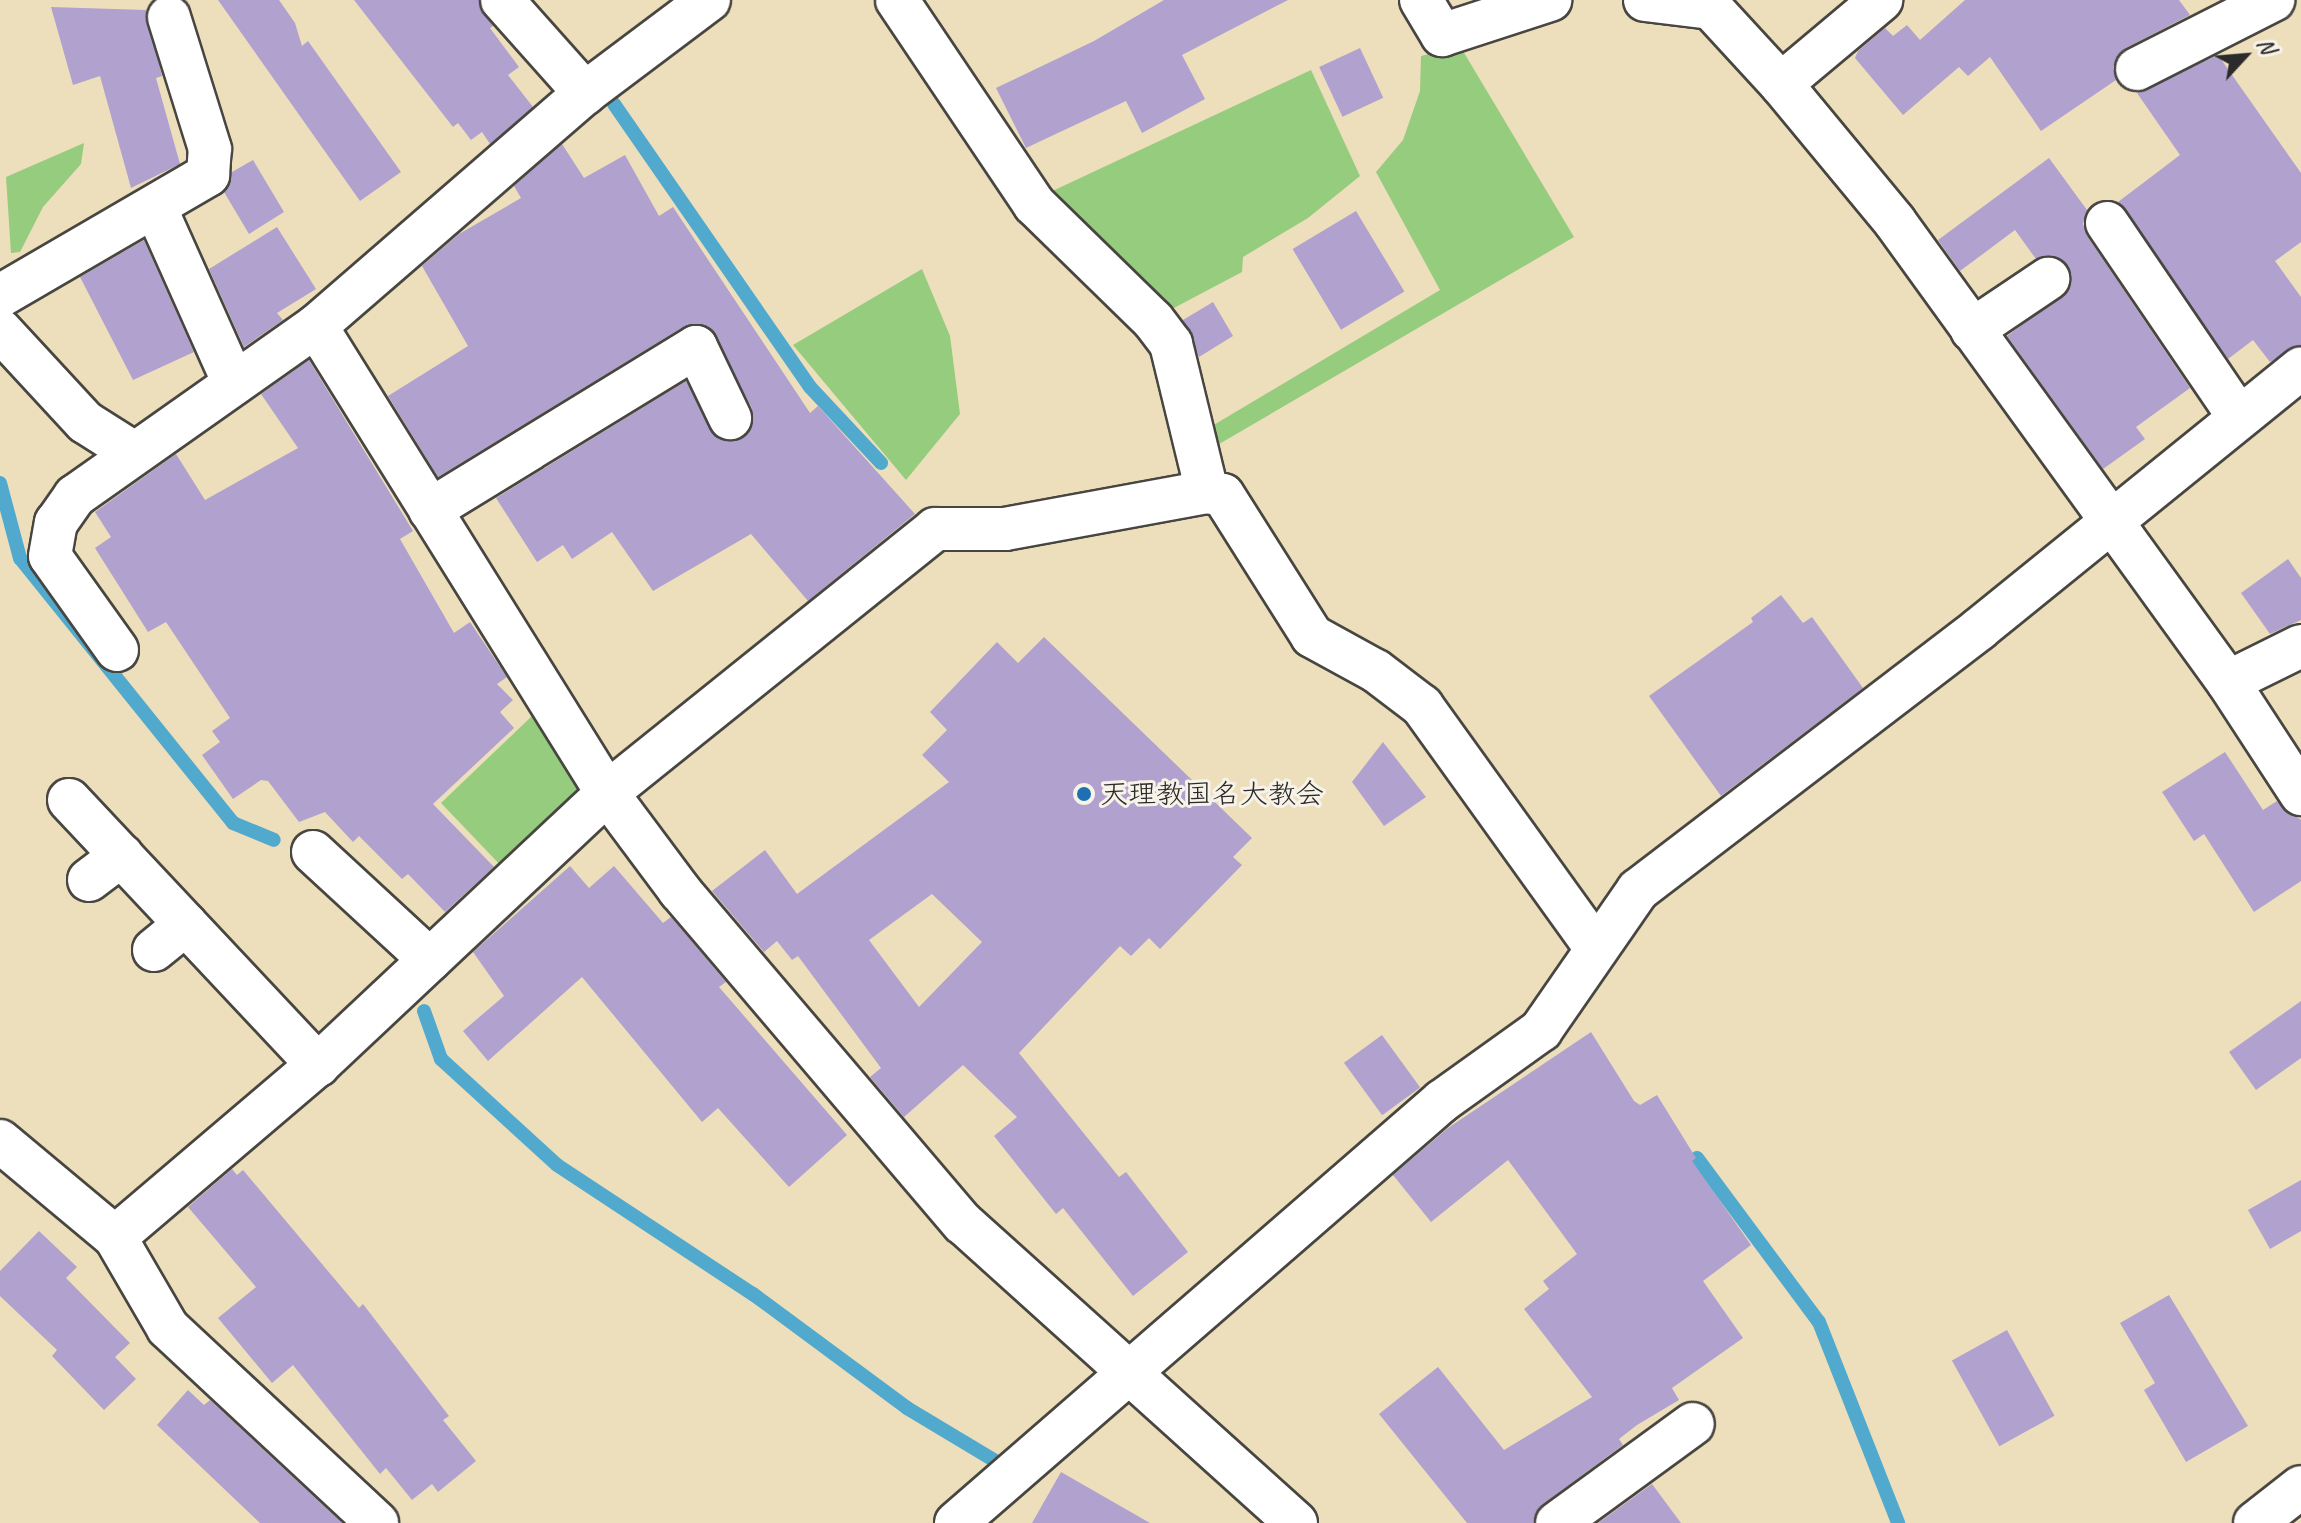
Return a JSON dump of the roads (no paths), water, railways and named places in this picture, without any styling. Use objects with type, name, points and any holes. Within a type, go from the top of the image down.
[{"type":"street","points":[[502,0],[585,93]]},
{"type":"street","points":[[117,650],[50,556],[56,523],[75,496],[316,326],[585,93],[709,0]]},
{"type":"street","points":[[897,0],[1034,204],[1153,320],[1171,344],[1207,492]]},
{"type":"street","points":[[1421,0],[1442,35],[1550,0]]},
{"type":"street","points":[[1645,0],[1708,4],[1781,84],[1895,222],[2228,682],[2301,794]]},
{"type":"street","points":[[1781,84],[1881,0]]},
{"type":"street","points":[[2137,69],[2273,0]]},
{"type":"street","points":[[0,296],[156,209],[208,175],[210,149],[169,17]]},
{"type":"street","points":[[156,209],[234,383]]},
{"type":"street","points":[[2107,223],[2238,416]]},
{"type":"street","points":[[1972,330],[2048,279]]},
{"type":"street","points":[[316,326],[607,793],[680,891],[963,1223],[1125,1374],[1296,1523]]},
{"type":"street","points":[[0,330],[85,422],[134,453]]},
{"type":"street","points":[[430,510],[688,332],[730,418]]},
{"type":"street","points":[[956,1523],[1125,1374],[1337,1197],[1442,1101],[1541,1030],[1638,890],[2112,523],[2238,416],[2301,368]]},
{"type":"street","points":[[115,1237],[318,1065],[607,793],[935,529],[1005,529],[1207,492],[1223,495],[1312,636],[1376,671],[1422,706],[1596,948]]},
{"type":"street","points":[[2228,682],[2301,646]]},
{"type":"street","points":[[69,800],[122,855],[170,937],[318,1065]]},
{"type":"street","points":[[313,852],[430,960]]},
{"type":"street","points":[[89,880],[122,855]]},
{"type":"street","points":[[0,1141],[115,1237],[168,1328],[377,1523]]},
{"type":"street","points":[[1557,1523],[1693,1424]]},
{"type":"street","points":[[2255,1523],[2301,1487]]},
{"type":"waterway","points":[[614,104],[810,387],[881,463]]},
{"type":"waterway","points":[[0,483],[20,558],[233,823],[274,840]]},
{"type":"waterway","points":[[424,1011],[441,1059],[557,1165],[753,1294],[907,1408],[997,1462]]},
{"type":"waterway","points":[[1697,1158],[1819,1322],[1898,1523]]},
{"type":"place","name":"天理教国名大教会","points":[[1084,794]]}]
